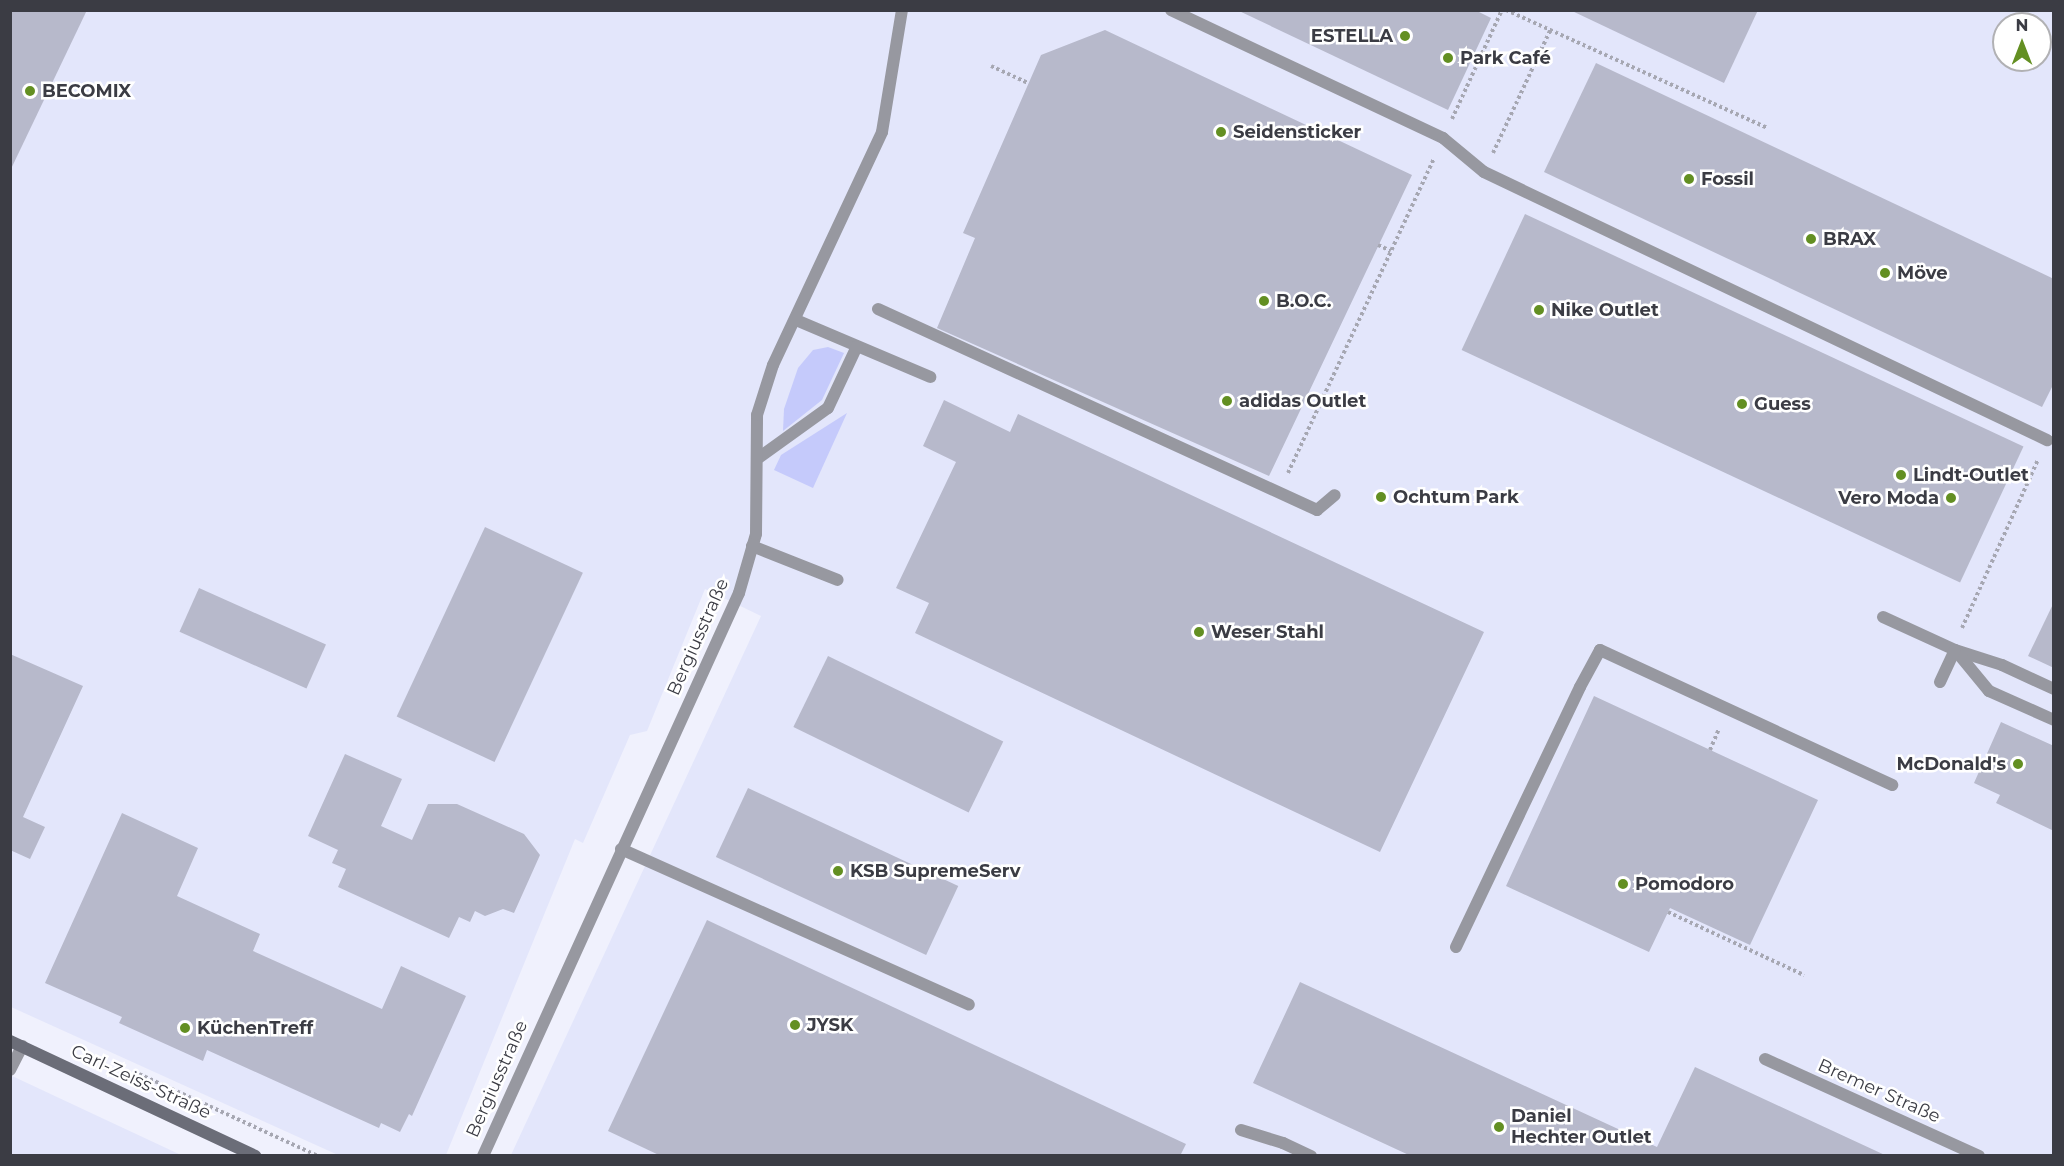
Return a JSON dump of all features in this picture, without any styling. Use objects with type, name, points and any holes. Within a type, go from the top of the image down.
[{"type":"main road","name":"Carl-Zeiss-Straße","points":[[16,1044],[255,1155]]},
{"type":"street","name":"Bergiusstraße","points":[[483,1155],[739,593],[756,534],[757,416],[773,365],[882,132],[902,10]]},
{"type":"street","points":[[1171,10],[1443,138],[1484,172],[2047,440]]},
{"type":"street","points":[[878,309],[1317,510],[1335,495]]},
{"type":"street","points":[[796,320],[930,377]]},
{"type":"street","points":[[757,459],[828,408],[857,346]]},
{"type":"street","points":[[752,546],[838,580]]},
{"type":"street","points":[[1883,617],[1955,650],[2001,665],[2054,689]]},
{"type":"street","points":[[1940,682],[1955,650]]},
{"type":"street","points":[[1955,650],[1989,691],[2054,720]]},
{"type":"street","points":[[1456,947],[1580,687],[1600,651],[1892,785]]},
{"type":"street","points":[[621,849],[969,1005]]},
{"type":"street","points":[[10,1070],[16,1044]]},
{"type":"street","name":"Bremer Straße","points":[[1765,1059],[1979,1155]]},
{"type":"street","points":[[1241,1130],[1283,1143],[1311,1155]]},
{"type":"path","points":[[1279,493],[1504,10],[1767,128]]},
{"type":"path","points":[[1484,172],[1550,31]]},
{"type":"path","points":[[991,66],[1028,83]]},
{"type":"path","points":[[1378,245],[1391,251]]},
{"type":"path","points":[[1955,650],[1962,627],[2047,440]]},
{"type":"path","points":[[1668,912],[1804,975]]},
{"type":"path","points":[[138,1073],[318,1155]]},
{"type":"shaded area","points":[[11,11],[2053,11],[2053,1155],[511,1155],[761,616],[705,589],[647,731],[630,735],[583,843],[575,839],[446,1155],[338,1155],[11,1007]]},
{"type":"shaded area","points":[[828,347],[844,353],[822,400],[783,431],[784,409],[798,368],[813,350]]},
{"type":"shaded area","points":[[847,413],[813,488],[774,470],[781,455]]},
{"type":"shaded area","points":[[10,1075],[89,1112],[181,1155],[11,1155]]},
{"type":"building","name":"BECOMIX","points":[[10,10],[87,10],[10,171]]},
{"type":"building","points":[[1237,10],[1475,10],[1491,18],[1448,110]]},
{"type":"building","points":[[1570,10],[1758,10],[1724,83]]},
{"type":"building","points":[[1105,30],[1412,175],[1269,476],[937,328],[975,238],[963,233],[1041,55]]},
{"type":"building","points":[[1596,63],[2054,279],[2054,383],[2042,407],[1544,172]]},
{"type":"building","points":[[1525,214],[2023,446],[1960,582],[1462,350]]},
{"type":"building","name":"Weser Stahl","points":[[944,400],[1010,432],[1018,414],[1484,632],[1380,852],[915,633],[929,603],[896,588],[956,462],[923,446]]},
{"type":"building","points":[[485,527],[583,573],[495,762],[397,716]]},
{"type":"building","points":[[199,588],[326,645],[306,688],[179,632]]},
{"type":"building","points":[[2054,602],[2054,668],[2028,656]]},
{"type":"building","points":[[10,654],[83,686],[23,817],[45,827],[30,859],[10,850]]},
{"type":"building","points":[[828,656],[1003,741],[969,812],[793,727]]},
{"type":"building","points":[[1594,696],[1818,800],[1750,945],[1670,908],[1649,952],[1506,886]]},
{"type":"building","name":"McDonald's","points":[[2001,722],[2054,746],[2054,831],[1996,803],[2000,795],[1974,783]]},
{"type":"building","points":[[345,754],[402,779],[381,826],[412,840],[428,804],[457,804],[524,834],[540,855],[514,913],[503,909],[485,916],[475,911],[470,922],[459,917],[449,938],[338,887],[346,869],[332,863],[338,850],[308,836]]},
{"type":"building","name":"KSB SupremeServ","points":[[748,788],[958,886],[926,955],[716,857]]},
{"type":"building","points":[[122,813],[198,848],[177,896],[260,934],[253,951],[382,1009],[401,966],[466,996],[412,1116],[409,1114],[400,1132],[381,1123],[379,1128],[207,1050],[203,1061],[119,1023],[122,1017],[45,983]]},
{"type":"building","name":"JYSK","points":[[707,920],[1186,1144],[1180,1156],[661,1156],[608,1131]]},
{"type":"building","points":[[1300,982],[1657,1147],[1695,1067],[1887,1156],[1411,1156],[1253,1083]]},
{"type":"place","name":"ESTELLA","points":[[1405,36]]},
{"type":"place","name":"Park Café","points":[[1448,58]]},
{"type":"place","name":"BECOMIX","points":[[30,91]]},
{"type":"place","name":"Seidensticker","points":[[1221,132]]},
{"type":"place","name":"Fossil","points":[[1689,179]]},
{"type":"place","name":"BRAX","points":[[1811,239]]},
{"type":"place","name":"Möve","points":[[1885,273]]},
{"type":"place","name":"B.O.C.","points":[[1264,301]]},
{"type":"place","name":"Nike Outlet","points":[[1539,310]]},
{"type":"place","name":"adidas Outlet","points":[[1227,401]]},
{"type":"place","name":"Guess","points":[[1742,404]]},
{"type":"place","name":"Lindt-Outlet","points":[[1901,475]]},
{"type":"place","name":"Ochtum Park","points":[[1381,497]]},
{"type":"place","name":"Vero Moda","points":[[1951,498]]},
{"type":"place","name":"Weser Stahl","points":[[1199,632]]},
{"type":"place","name":"McDonald's","points":[[2018,764]]},
{"type":"place","name":"KSB SupremeServ","points":[[838,871]]},
{"type":"place","name":"Pomodoro","points":[[1623,884]]},
{"type":"place","name":"JYSK","points":[[795,1025]]},
{"type":"place","name":"KüchenTreff","points":[[185,1028]]},
{"type":"place","name":"Daniel Hechter Outlet","points":[[1499,1127]]}]
